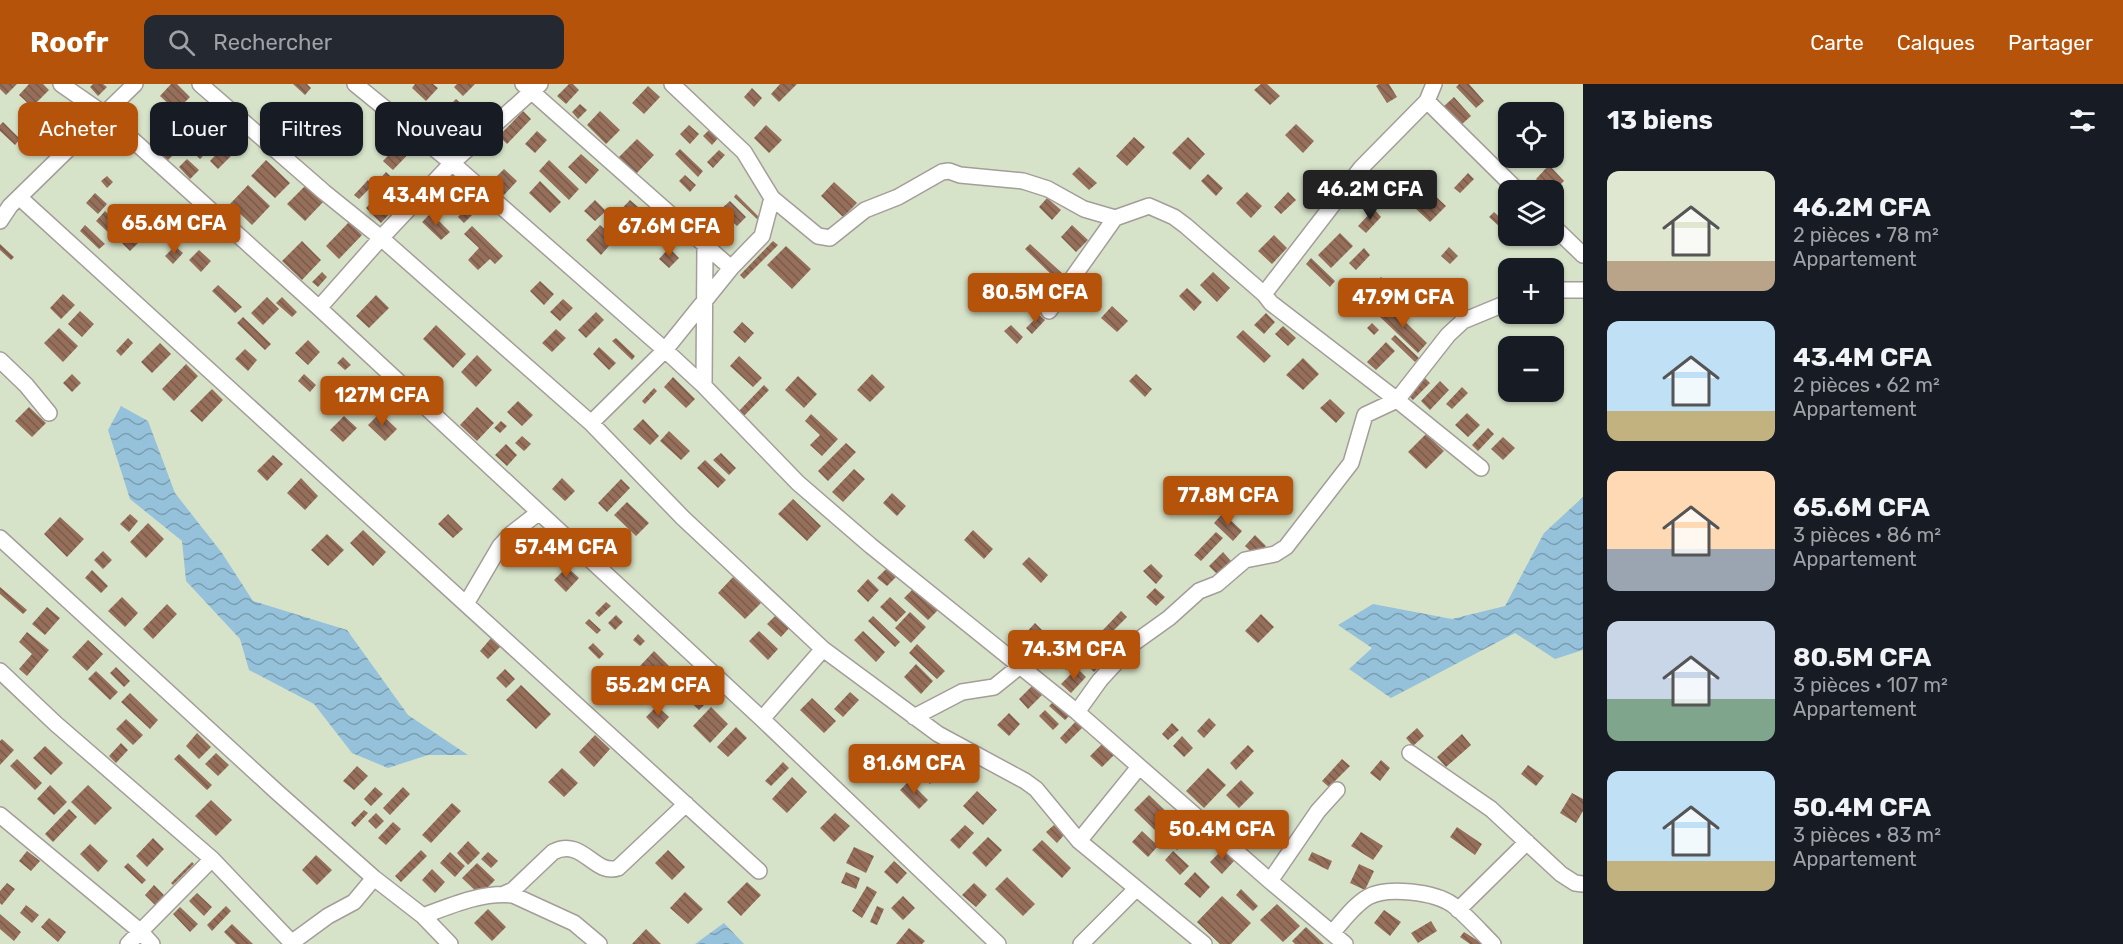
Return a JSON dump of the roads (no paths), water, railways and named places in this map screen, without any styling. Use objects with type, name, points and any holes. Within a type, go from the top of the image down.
[{"type":"street","points":[[61,84],[87,102]]},
{"type":"street","points":[[116,102],[135,84]]},
{"type":"street","points":[[200,84],[381,238],[591,423],[683,518],[823,649],[938,734],[1025,780],[1036,789],[1079,841],[1204,944]]},
{"type":"street","points":[[355,84],[452,163],[665,350],[704,386],[798,483],[871,546],[1077,712],[1270,881],[1346,944]]},
{"type":"street","points":[[672,84],[744,152],[772,198],[818,236],[830,238],[865,210],[898,196],[942,172],[949,171],[960,175],[1040,186],[1084,209],[1115,218],[1149,207],[1174,217],[1264,294],[1271,303],[1481,468]]},
{"type":"street","points":[[1264,294],[1361,168],[1427,101],[1434,84]]},
{"type":"street","points":[[319,308],[452,163],[532,87],[731,268]]},
{"type":"street","points":[[1427,101],[1507,180]]},
{"type":"street","points":[[138,145],[319,308],[762,719],[998,944]]},
{"type":"street","points":[[0,221],[10,200],[58,156]]},
{"type":"street","points":[[591,423],[665,350],[731,268],[762,236],[772,198]]},
{"type":"street","points":[[10,200],[466,604],[759,871]]},
{"type":"street","points":[[1049,311],[1115,218]]},
{"type":"street","points":[[1564,237],[1583,255]]},
{"type":"street","points":[[704,386],[705,245]]},
{"type":"street","points":[[1564,290],[1583,290]]},
{"type":"street","points":[[1077,712],[1118,660],[1134,644],[1169,618],[1199,591],[1217,584],[1245,560],[1275,554],[1286,547],[1351,463],[1365,415],[1397,400],[1448,335],[1463,321],[1498,307]]},
{"type":"street","points":[[0,360],[49,413]]},
{"type":"street","points":[[466,604],[500,546],[511,534],[538,513]]},
{"type":"street","points":[[0,538],[374,879],[423,916],[450,944]]},
{"type":"street","points":[[762,719],[823,649]]},
{"type":"street","points":[[914,717],[962,692],[994,687],[1020,666]]},
{"type":"street","points":[[0,671],[56,724],[212,859],[292,944],[328,916],[354,902],[374,879]]},
{"type":"street","points":[[1410,753],[1491,809],[1561,874],[1575,883],[1583,884]]},
{"type":"street","points":[[1079,841],[1139,767]]},
{"type":"street","points":[[1270,881],[1318,811],[1337,790]]},
{"type":"street","points":[[423,916],[463,901],[504,894],[513,890],[552,852],[560,848],[574,848],[606,868],[618,868],[686,804]]},
{"type":"street","points":[[0,815],[141,932],[152,944]]},
{"type":"street","points":[[1458,910],[1527,842]]},
{"type":"street","points":[[128,944],[212,859]]},
{"type":"street","points":[[1081,944],[1136,889]]},
{"type":"street","points":[[1332,933],[1358,904],[1369,896],[1384,891],[1399,890],[1424,894],[1451,903],[1492,944]]},
{"type":"street","points":[[504,894],[513,895],[574,923],[599,944]]},
{"type":"water","points":[[121,406],[148,421],[175,493],[222,553],[253,601],[347,630],[408,715],[468,755],[428,755],[388,768],[352,753],[314,704],[249,670],[240,639],[186,581],[182,541],[130,499],[108,430]]},
{"type":"water","points":[[1583,497],[1583,650],[1555,659],[1515,633],[1391,698],[1349,669],[1372,648],[1338,625],[1373,604],[1452,619],[1505,606],[1544,533]]},
{"type":"water","points":[[724,923],[744,944],[695,944]]}]
